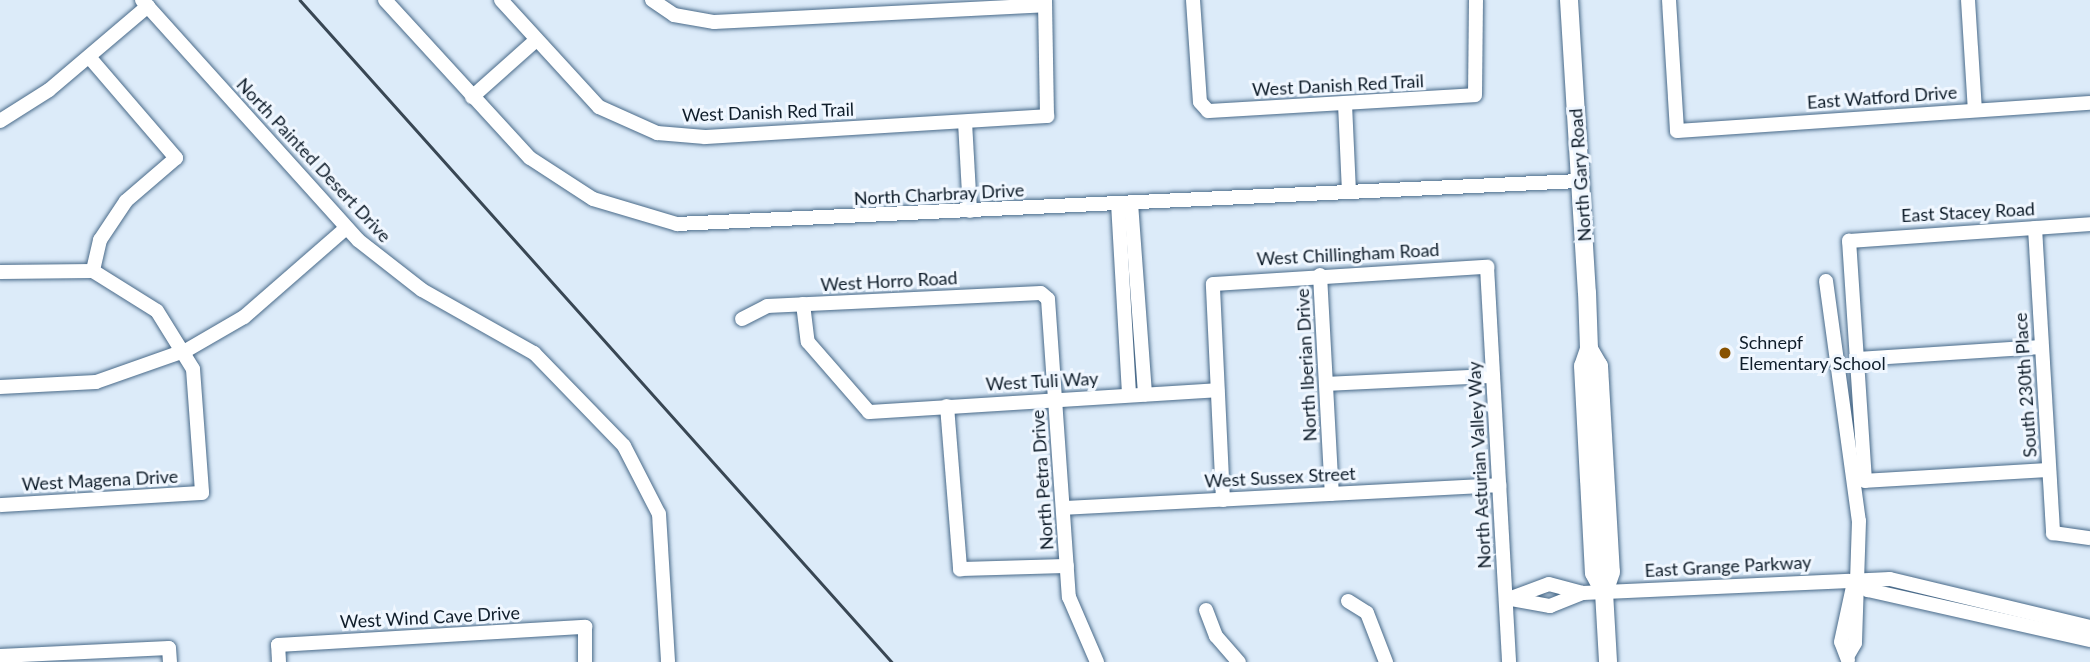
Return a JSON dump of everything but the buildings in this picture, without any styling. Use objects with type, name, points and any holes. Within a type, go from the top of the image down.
[{"type":"main road","name":"North Gary Road","points":[[1569,0],[1589,349],[1583,366],[1594,573],[1604,592],[1608,662]]},
{"type":"street","name":"North Charbray Drive","points":[[385,0],[472,97],[551,174],[643,218],[711,225],[1580,181]]},
{"type":"street","name":"West Danish Red Trail","points":[[501,0],[535,41],[599,107],[657,133],[705,136],[1047,116],[1045,3]]},
{"type":"street","points":[[652,0],[674,15],[714,22],[1045,3]]},
{"type":"street","name":"West Danish Red Trail","points":[[1194,0],[1203,108],[1345,104],[1475,95],[1476,0]]},
{"type":"street","name":"East Watford Drive","points":[[1669,0],[1677,131],[2090,103]]},
{"type":"street","points":[[1968,0],[1975,110]]},
{"type":"street","points":[[0,121],[89,58],[145,3]]},
{"type":"street","name":"North Painted Desert Drive","points":[[145,3],[345,228],[422,290],[534,352],[635,460],[661,526],[668,662]]},
{"type":"street","points":[[472,97],[535,41]]},
{"type":"street","points":[[89,58],[176,158],[125,201],[100,240],[93,271]]},
{"type":"street","points":[[1345,104],[1349,191]]},
{"type":"street","points":[[965,122],[970,211]]},
{"type":"street","points":[[1124,203],[1140,290],[1145,394]]},
{"type":"street","points":[[1124,203],[1122,293],[1129,395]]},
{"type":"street","name":"East Stacey Road","points":[[1857,359],[1849,241],[2090,224]]},
{"type":"street","points":[[0,387],[96,382],[187,350],[244,317],[345,228]]},
{"type":"street","name":"South 230th Place","points":[[2035,228],[2053,533],[2059,537],[2090,538]]},
{"type":"street","name":"West Chillingham Road","points":[[1217,390],[1213,284],[1320,275],[1487,267]]},
{"type":"street","name":"North Asturian Valley Way","points":[[1487,267],[1508,598],[1509,662]]},
{"type":"street","points":[[0,272],[93,271],[142,297],[187,350]]},
{"type":"street","name":"North Iberian Drive","points":[[1320,275],[1332,494]]},
{"type":"street","points":[[1826,281],[1859,520],[1854,581],[1855,643],[1848,658]]},
{"type":"street","points":[[1122,293],[1140,290]]},
{"type":"street","name":"West Horro Road","points":[[742,319],[753,309],[803,304],[1041,293]]},
{"type":"street","name":"North Petra Drive","points":[[1041,293],[1049,305],[1067,566],[1074,618],[1097,662]]},
{"type":"street","name":"West Tuli Way","points":[[803,304],[808,342],[869,412],[1217,390]]},
{"type":"street","points":[[2042,347],[1857,359],[1865,481],[2049,470]]},
{"type":"street","name":"West Magena Drive","points":[[0,505],[202,493],[187,350]]},
{"type":"street","points":[[1327,384],[1493,376]]},
{"type":"street","points":[[1217,390],[1223,499]]},
{"type":"street","points":[[947,406],[960,569],[1067,566]]},
{"type":"street","name":"West Sussex Street","points":[[1063,508],[1499,485]]},
{"type":"street","name":"East Grange Parkway","points":[[1854,581],[1868,590],[2090,640]]},
{"type":"street","name":"East Grange Parkway","points":[[1583,593],[1854,581],[1912,583],[2090,627]]},
{"type":"street","points":[[1542,587],[1542,603]]},
{"type":"street","points":[[1508,598],[1542,587],[1583,593]]},
{"type":"street","points":[[1508,598],[1542,603],[1583,593]]},
{"type":"street","points":[[1348,601],[1367,613],[1387,662]]},
{"type":"street","points":[[1206,610],[1216,636],[1239,662]]},
{"type":"street","name":"West Wind Cave Drive","points":[[279,662],[278,645],[585,627],[586,662]]},
{"type":"street","points":[[0,656],[169,655]]},
{"type":"railway","points":[[300,0],[892,662]]},
{"type":"place","name":"Schnepf Elementary School","points":[[1725,353]]}]
